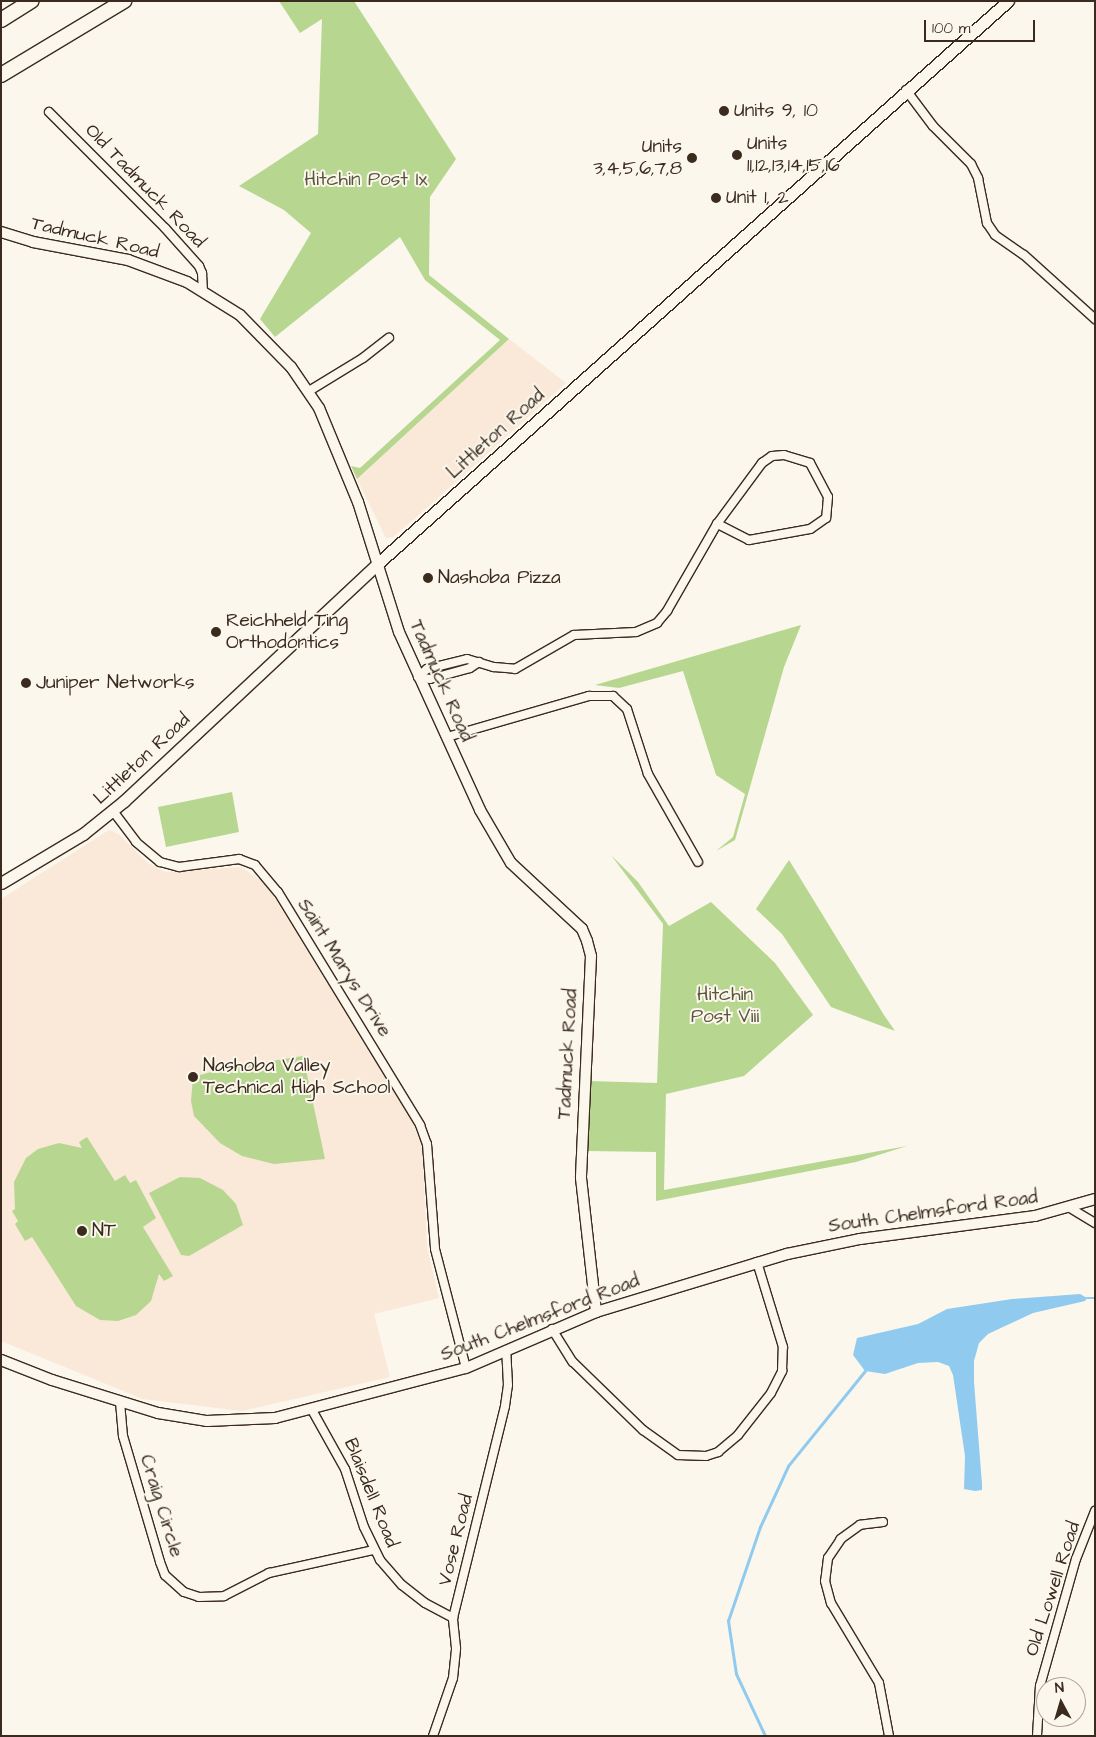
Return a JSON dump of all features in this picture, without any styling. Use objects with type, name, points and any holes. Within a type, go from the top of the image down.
[{"type":"highway","points":[[1,20],[32,1]]},
{"type":"highway","points":[[1,75],[124,1]]},
{"type":"main road","name":"Littleton Road","points":[[1,883],[83,834],[113,810],[376,565],[906,90],[1008,1]]},
{"type":"street","points":[[906,90],[933,126],[971,164],[978,178],[987,223],[995,235],[1024,255],[1095,319]]},
{"type":"street","name":"Old Tadmuck Road","points":[[49,112],[165,228],[198,266],[203,290]]},
{"type":"street","name":"Tadmuck Road","points":[[1,232],[33,242],[128,260],[203,290],[240,315],[309,391],[346,470],[376,565],[418,677],[480,810],[511,863],[582,929],[587,941],[591,956],[581,1178],[596,1312]]},
{"type":"street","points":[[309,391],[363,358],[389,338]]},
{"type":"street","points":[[418,677],[427,669],[463,659],[515,669],[574,636],[631,632],[652,626],[667,611],[716,524],[762,463],[778,454],[814,466],[828,498],[826,518],[810,529],[749,540],[716,524]]},
{"type":"street","points":[[447,738],[589,696],[613,696],[628,709],[648,774],[698,862]]},
{"type":"street","name":"Saint Marys Drive","points":[[113,810],[136,842],[160,862],[179,867],[239,859],[254,865],[278,892],[420,1125],[427,1144],[435,1249],[466,1368]]},
{"type":"street","name":"South Chelmsford Road","points":[[1,1360],[120,1402],[207,1421],[252,1421],[312,1410],[466,1368],[552,1329],[596,1312],[757,1262],[842,1242],[1005,1220],[1070,1208],[1095,1199]]},
{"type":"street","points":[[1070,1208],[1095,1223]]},
{"type":"street","points":[[552,1329],[573,1362],[643,1430],[678,1455],[706,1456],[718,1452],[738,1435],[772,1393],[782,1371],[783,1347],[757,1262]]},
{"type":"street","name":"Vose Road","points":[[433,1736],[456,1664],[453,1618],[505,1406],[508,1385],[506,1350]]},
{"type":"street","name":"Craig Circle","points":[[120,1402],[123,1436],[160,1562],[165,1575],[184,1592],[199,1597],[224,1596],[269,1573],[374,1550]]},
{"type":"street","name":"Blaisdell Road","points":[[312,1410],[345,1469],[374,1550],[402,1585],[425,1603],[453,1618]]},
{"type":"street","name":"Old Lowell Road","points":[[1037,1736],[1036,1706],[1040,1686],[1076,1559],[1095,1511]]},
{"type":"street","points":[[883,1522],[860,1525],[841,1539],[828,1558],[824,1581],[831,1603],[879,1683],[889,1736]]},
{"type":"shaded area","points":[[509,339],[566,383],[412,521],[393,537],[386,538],[357,479]]},
{"type":"shaded area","name":"Nashoba Valley Technical High School","points":[[109,830],[120,835],[148,863],[166,872],[241,867],[266,884],[413,1123],[422,1146],[427,1247],[439,1298],[374,1314],[390,1377],[242,1411],[143,1399],[1,1341],[1,899]]},
{"type":"green space","name":"Hitchin Post Ix","points":[[279,1],[354,1],[456,159],[430,197],[429,275],[509,339],[357,479],[351,466],[360,468],[500,340],[425,280],[400,237],[275,337],[260,319],[311,233],[284,210],[239,186],[318,134],[322,19],[300,33]]},
{"type":"green space","points":[[801,625],[784,667],[735,840],[716,851],[733,837],[745,794],[716,775],[683,671],[619,688],[595,685]]},
{"type":"green space","points":[[232,792],[239,832],[166,847],[158,807]]},
{"type":"green space","name":"Hitchin Post Viii","points":[[611,855],[638,882],[669,926],[711,902],[775,963],[813,1015],[744,1076],[666,1094],[664,1190],[907,1146],[856,1162],[656,1201],[656,1152],[588,1151],[589,1081],[657,1083],[663,924]]},
{"type":"green space","name":"Hitchin Post Viii","points":[[789,860],[895,1031],[831,1007],[782,934],[756,909]]},
{"type":"green space","points":[[303,1056],[325,1159],[274,1164],[242,1156],[220,1143],[194,1116],[191,1101],[193,1077],[222,1069]]},
{"type":"green space","name":"NT","points":[[87,1137],[115,1181],[125,1175],[130,1183],[136,1180],[156,1218],[143,1227],[173,1276],[164,1281],[159,1274],[151,1301],[136,1315],[118,1321],[100,1320],[76,1306],[32,1237],[25,1241],[15,1224],[18,1221],[12,1211],[15,1209],[14,1182],[26,1158],[38,1149],[59,1143],[82,1148],[79,1142]]},
{"type":"green space","points":[[180,1177],[200,1178],[223,1190],[236,1204],[243,1225],[189,1256],[181,1255],[149,1193]]},
{"type":"water","points":[[1080,1294],[1087,1298],[1085,1301],[1033,1313],[988,1334],[979,1343],[974,1361],[974,1382],[982,1490],[964,1489],[965,1456],[953,1375],[949,1366],[938,1362],[918,1363],[885,1374],[865,1371],[853,1355],[857,1338],[918,1324],[947,1309],[1012,1299]]},
{"type":"waterway","points":[[1087,1298],[1095,1298]]},
{"type":"waterway","points":[[765,1736],[736,1674],[728,1621],[760,1527],[788,1466],[865,1371]]},
{"type":"place","name":"Units 9, 10","points":[[724,111]]},
{"type":"place","name":"Units 11,12,13,14,15,16","points":[[737,155]]},
{"type":"place","name":"Units 3,4,5,6,7,8","points":[[692,158]]},
{"type":"place","name":"Unit 1, 2","points":[[716,198]]},
{"type":"place","name":"Nashoba Pizza","points":[[428,578]]},
{"type":"place","name":"Reichheld Ting Orthodontics","points":[[216,632]]},
{"type":"place","name":"Juniper Networks","points":[[26,683]]},
{"type":"place","name":"Nashoba Valley Technical High School","points":[[193,1077]]},
{"type":"place","name":"NT","points":[[82,1231]]}]
